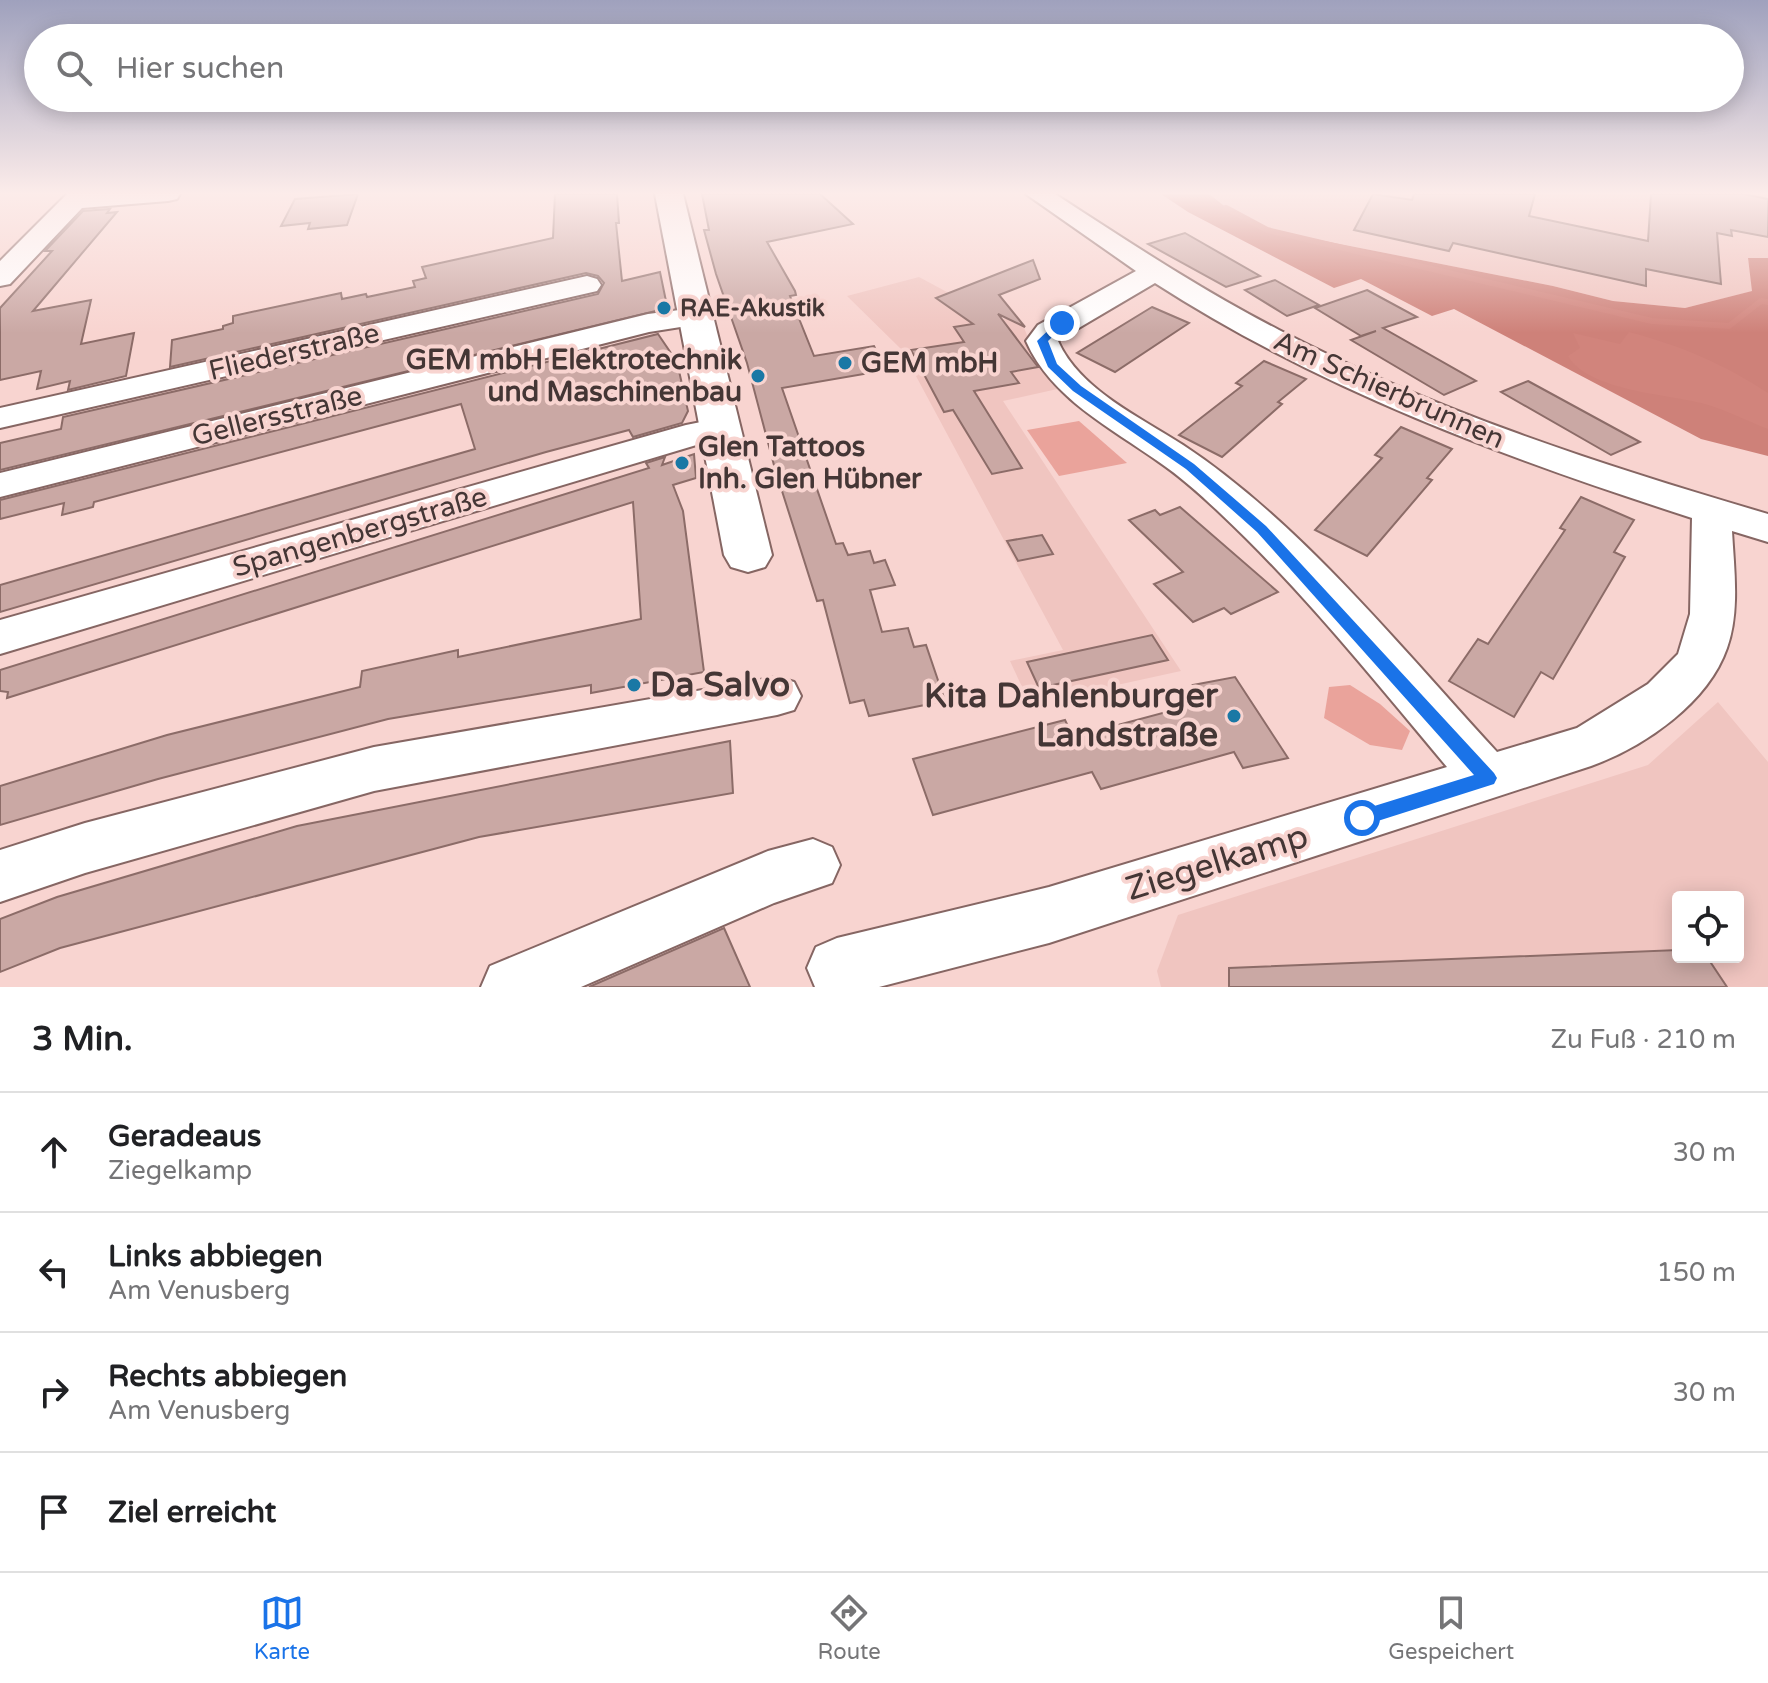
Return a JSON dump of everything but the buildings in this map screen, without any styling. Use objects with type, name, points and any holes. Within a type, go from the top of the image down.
[{"type":"main road","points":[[679,240],[748,555]]},
{"type":"street","points":[[4,268],[34,240]]},
{"type":"street","name":"Am Schierbrunnen","points":[[1108,240],[1271,339],[1387,394],[1543,455],[1768,528]]},
{"type":"street","points":[[1158,273],[1140,279],[1049,332],[1042,341],[1052,365],[1077,388],[1190,467],[1262,529],[1488,778]]},
{"type":"street","name":"Fliederstraße","points":[[0,418],[587,285]]},
{"type":"street","name":"Gellersstraße","points":[[0,485],[648,323],[695,317]]},
{"type":"street","name":"Spangenbergstraße","points":[[0,637],[698,433],[721,429]]},
{"type":"street","name":"Ziegelkamp","points":[[837,968],[1049,915],[1591,745],[1651,709],[1686,677],[1702,654],[1710,630],[1712,512]]},
{"type":"street","points":[[0,876],[85,848],[374,769],[777,696]]},
{"type":"street","points":[[511,987],[768,878],[813,865]]},
{"type":"shaded area","points":[[1242,240],[1320,240],[1553,286],[1613,301],[1685,308],[1752,291],[1748,258],[1768,258],[1768,456],[1701,439],[1454,309],[1432,316],[1361,279],[1334,288]]},
{"type":"shaded area","points":[[1320,240],[1768,240],[1768,258],[1748,259],[1753,291],[1685,308],[1613,301],[1553,286]]},
{"type":"shaded area","points":[[919,277],[973,306],[988,321],[1016,317],[1023,325],[1041,371],[1062,388],[1003,401],[1181,671],[1030,704],[1010,661],[1063,650],[902,350],[847,296]]},
{"type":"shaded area","points":[[1629,332],[1701,356],[1768,393],[1768,429],[1705,404],[1610,384],[1578,368],[1568,356],[1580,348],[1573,333],[1620,344]]},
{"type":"shaded area","points":[[1079,421],[1127,463],[1059,476],[1027,430]]},
{"type":"shaded area","points":[[1350,685],[1380,704],[1410,731],[1402,750],[1370,745],[1324,718],[1329,687]]},
{"type":"shaded area","points":[[1718,702],[1768,762],[1768,987],[1161,987],[1157,971],[1178,915],[1648,765]]},
{"type":"waterway","points":[[1310,240],[1652,321],[1729,326],[1761,301],[1768,302]]},
{"type":"place","name":"RAE-Akustik","points":[[664,308]]},
{"type":"place","name":"GEM mbH","points":[[845,363]]},
{"type":"place","name":"GEM mbH Elektrotechnik und Maschinenbau","points":[[758,376]]},
{"type":"place","name":"Glen Tattoos Inh. Glen Hübner","points":[[682,463]]},
{"type":"place","name":"Da Salvo","points":[[634,685]]},
{"type":"place","name":"Kita Dahlenburger Landstraße","points":[[1234,716]]},
{"type":"route","points":[[1062,323],[1042,341],[1045,353],[1061,375],[1190,467],[1262,529],[1488,778],[1362,818]]}]
